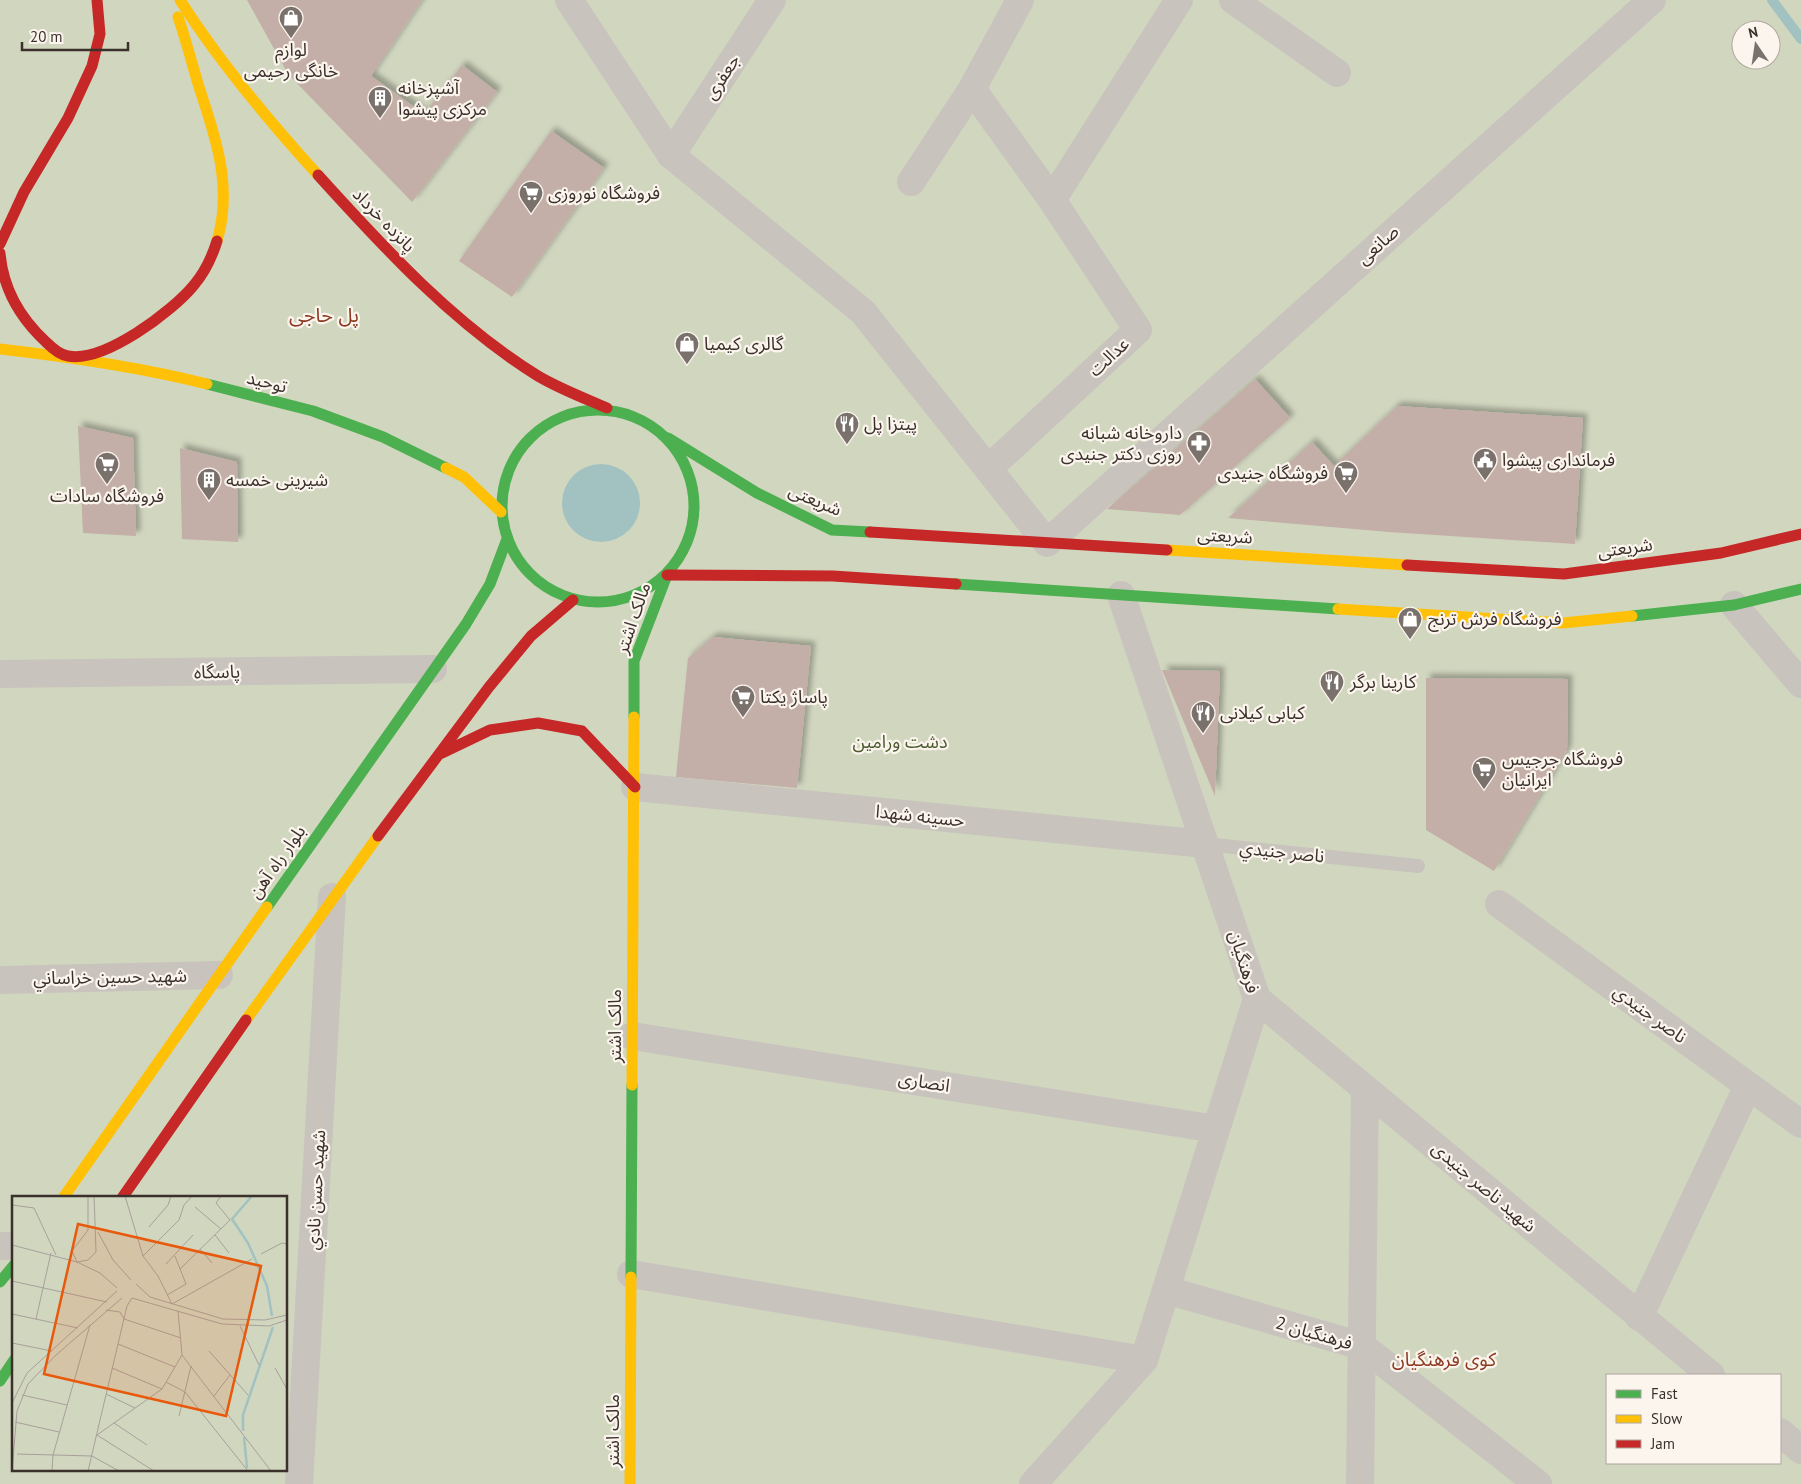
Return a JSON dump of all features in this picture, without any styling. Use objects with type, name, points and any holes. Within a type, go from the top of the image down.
[{"type":"main road","points":[[0,244],[8,221],[73,110],[87,81],[100,36],[97,0]]},
{"type":"main road","points":[[0,253],[1,267],[18,311],[53,348],[69,357],[92,354],[115,345],[140,331],[168,311],[195,284],[214,251],[221,225],[224,175],[219,141],[172,0]]},
{"type":"main road","name":"پانزده خرداد","points":[[180,0],[226,70],[341,202],[399,262],[465,320],[530,371],[568,392],[611,410]]},
{"type":"main road","name":"توحید","points":[[0,349],[69,357],[169,375],[330,418],[383,437],[464,477],[501,512]]},
{"type":"main road","points":[[611,410],[642,419],[668,438],[685,462],[695,491],[695,499],[694,522],[685,550],[667,575],[646,590],[624,600],[598,603],[573,600],[545,587],[522,567],[507,540],[501,512],[504,484],[515,458],[532,435],[556,419],[573,413],[611,410]]},
{"type":"main road","name":"شریعتی","points":[[668,438],[756,493],[832,530],[1564,574],[1721,553],[1801,534]]},
{"type":"main road","name":"بلوار راه آهن","points":[[64,1196],[466,624],[490,584],[507,540]]},
{"type":"main road","points":[[667,575],[833,576],[1563,624],[1734,605],[1801,589]]},
{"type":"main road","name":"مالک اشتر","points":[[630,1484],[635,787],[634,661],[667,575]]},
{"type":"main road","points":[[123,1196],[332,897],[438,755],[531,636],[573,600]]},
{"type":"main road","points":[[438,755],[490,730],[538,723],[582,731],[635,787]]},
{"type":"main road","points":[[0,1282],[12,1267]]},
{"type":"main road","points":[[0,1381],[12,1363]]},
{"type":"street","points":[[568,0],[672,155],[863,312],[1047,543]]},
{"type":"street","name":"جعفری","points":[[672,155],[772,0]]},
{"type":"street","points":[[911,182],[972,89],[1020,0]]},
{"type":"street","points":[[1052,200],[1179,0]]},
{"type":"street","points":[[1233,0],[1338,74]]},
{"type":"street","name":"صانعی","points":[[1047,543],[1652,0]]},
{"type":"street","name":"عدالت","points":[[972,89],[1052,200],[1138,330],[988,470]]},
{"type":"street","name":"فرهنگیان","points":[[1122,595],[1257,999],[1144,1360]]},
{"type":"street","points":[[1734,605],[1801,684]]},
{"type":"street","name":"پاسگاه","points":[[0,674],[434,669]]},
{"type":"street","name":"حسینه شهدا","points":[[635,787],[1205,844]]},
{"type":"street","name":"شهيد حسن نادي","points":[[299,1484],[332,897]]},
{"type":"street","name":"ناصر جنيدي","points":[[1499,904],[1801,1124]]},
{"type":"street","name":"شهيد حسين خراساني","points":[[0,980],[220,975]]},
{"type":"street","name":"شهيد ناصر جنیدی","points":[[1257,999],[1709,1374]]},
{"type":"street","name":"انصاری","points":[[632,1036],[1216,1129]]},
{"type":"street","points":[[1639,1316],[1748,1086]]},
{"type":"street","points":[[1360,1484],[1365,1089]]},
{"type":"street","points":[[631,1274],[1144,1360]]},
{"type":"street","name":"فرهنگيان 2","points":[[1166,1290],[1362,1346],[1538,1484]]},
{"type":"street","points":[[1034,1484],[1144,1360]]},
{"type":"street","points":[[1781,1433],[1801,1450]]},
{"type":"lane","name":"ناصر جنيدي","points":[[1205,844],[1418,866]]},
{"type":"green space","name":"دشت ورامین","points":[[0,0],[1801,0],[1801,1484],[0,1484]]},
{"type":"water","points":[[601,464],[616,467],[628,476],[637,488],[640,503],[637,518],[628,530],[616,539],[601,542],[586,539],[574,530],[565,518],[562,503],[565,488],[574,476],[586,467]]},
{"type":"building","points":[[247,0],[422,0],[371,76],[424,114],[462,65],[497,92],[412,202],[288,74]]},
{"type":"building","name":"فروشگاه نوروزی","points":[[551,131],[604,168],[512,297],[459,261]]},
{"type":"building","name":"داروخانه شبانه روزی دکتر جنیدی","points":[[1255,379],[1290,418],[1180,515],[1107,509]]},
{"type":"building","name":"فرمانداری پیشوا","points":[[1397,406],[1583,418],[1575,544],[1389,532],[1228,518],[1312,442],[1334,466]]},
{"type":"building","name":"فروشگاه سادات","points":[[78,426],[133,438],[136,536],[83,533]]},
{"type":"building","name":"شیرینی خمسه","points":[[180,448],[237,462],[238,542],[182,539]]},
{"type":"building","name":"پاساژ یکتا","points":[[713,637],[811,646],[797,788],[676,777],[688,658]]},
{"type":"building","name":"کبابی کیلانی","points":[[1162,670],[1220,671],[1215,796]]},
{"type":"building","name":"فروشگاه جرجیس ایرانیان","points":[[1426,678],[1568,679],[1567,750],[1494,871],[1426,830]]},
{"type":"waterway","points":[[1772,0],[1801,39]]},
{"type":"traffic: fast","points":[[207,384],[313,411],[383,437],[446,468]]},
{"type":"traffic: fast","points":[[607,410],[617,411],[643,421],[659,431],[673,445],[687,469],[693,487],[694,506],[693,525],[687,543],[673,567],[659,581],[635,595],[617,601],[589,602],[579,601],[553,591],[537,581],[523,567],[509,543],[503,525],[502,497],[503,487],[513,461],[523,445],[537,431],[561,417],[579,411],[607,410]]},
{"type":"traffic: fast","points":[[668,438],[757,493],[832,530],[870,532]]},
{"type":"traffic: fast","points":[[267,907],[466,624],[490,584],[507,539]]},
{"type":"traffic: fast","points":[[634,717],[634,661],[667,575]]},
{"type":"traffic: fast","points":[[956,584],[1338,609]]},
{"type":"traffic: fast","points":[[1632,616],[1734,605],[1801,589]]},
{"type":"traffic: fast","points":[[631,1277],[632,1085]]},
{"type":"traffic: fast","points":[[0,1282],[12,1267]]},
{"type":"traffic: fast","points":[[0,1381],[12,1363]]},
{"type":"traffic: slow","points":[[180,0],[211,46],[245,90],[318,175]]},
{"type":"traffic: slow","points":[[178,17],[211,125],[220,163],[223,201],[222,221],[217,241]]},
{"type":"traffic: slow","points":[[0,349],[104,363],[156,372],[207,384]]},
{"type":"traffic: slow","points":[[446,468],[464,477],[501,512]]},
{"type":"traffic: slow","points":[[1167,550],[1407,565]]},
{"type":"traffic: slow","points":[[1338,609],[1563,623],[1632,616]]},
{"type":"traffic: slow","points":[[632,1085],[634,717]]},
{"type":"traffic: slow","points":[[246,1020],[378,836]]},
{"type":"traffic: slow","points":[[64,1196],[267,907]]},
{"type":"traffic: slow","points":[[630,1484],[631,1277]]},
{"type":"traffic: jam","points":[[0,244],[24,192],[68,118],[92,66],[100,34],[97,0]]},
{"type":"traffic: jam","points":[[318,175],[394,257],[477,333],[538,376],[607,408]]},
{"type":"traffic: jam","points":[[0,253],[9,291],[28,323],[59,353],[68,356],[83,356],[100,352],[137,333],[171,308],[202,275],[217,241]]},
{"type":"traffic: jam","points":[[870,532],[1167,550]]},
{"type":"traffic: jam","points":[[1407,565],[1564,574],[1721,553],[1801,534]]},
{"type":"traffic: jam","points":[[667,575],[833,576],[956,584]]},
{"type":"traffic: jam","points":[[378,836],[489,687],[531,636],[573,600]]},
{"type":"traffic: jam","points":[[442,753],[490,730],[538,723],[582,731],[635,787]]},
{"type":"traffic: jam","points":[[123,1196],[246,1020]]},
{"type":"place","name":"لوازم خانگی رحیمی","points":[[291,39]]},
{"type":"place","name":"آشپزخانه مرکزی پیشوا","points":[[380,119]]},
{"type":"place","name":"فروشگاه نوروزی","points":[[531,214]]},
{"type":"place","name":"گالری کیمیا","points":[[687,365]]},
{"type":"place","name":"پیتزا پل","points":[[847,445]]},
{"type":"place","name":"داروخانه شبانه روزی دکتر جنیدی","points":[[1199,464]]},
{"type":"place","name":"فرمانداری پیشوا","points":[[1485,481]]},
{"type":"place","name":"فروشگاه سادات","points":[[107,485]]},
{"type":"place","name":"فروشگاه جنیدی","points":[[1346,494]]},
{"type":"place","name":"شیرینی خمسه","points":[[209,501]]},
{"type":"place","name":"فروشگاه فرش ترنج","points":[[1410,640]]},
{"type":"place","name":"کارینا برگر","points":[[1332,703]]},
{"type":"place","name":"پاساژ یکتا","points":[[743,718]]},
{"type":"place","name":"کبابی کیلانی","points":[[1203,734]]},
{"type":"place","name":"فروشگاه جرجیس ایرانیان","points":[[1484,790]]},
{"type":"district","name":"پل حاجی","points":[[324,315]]},
{"type":"district","name":"کوی فرهنگیان","points":[[1444,1359]]}]
